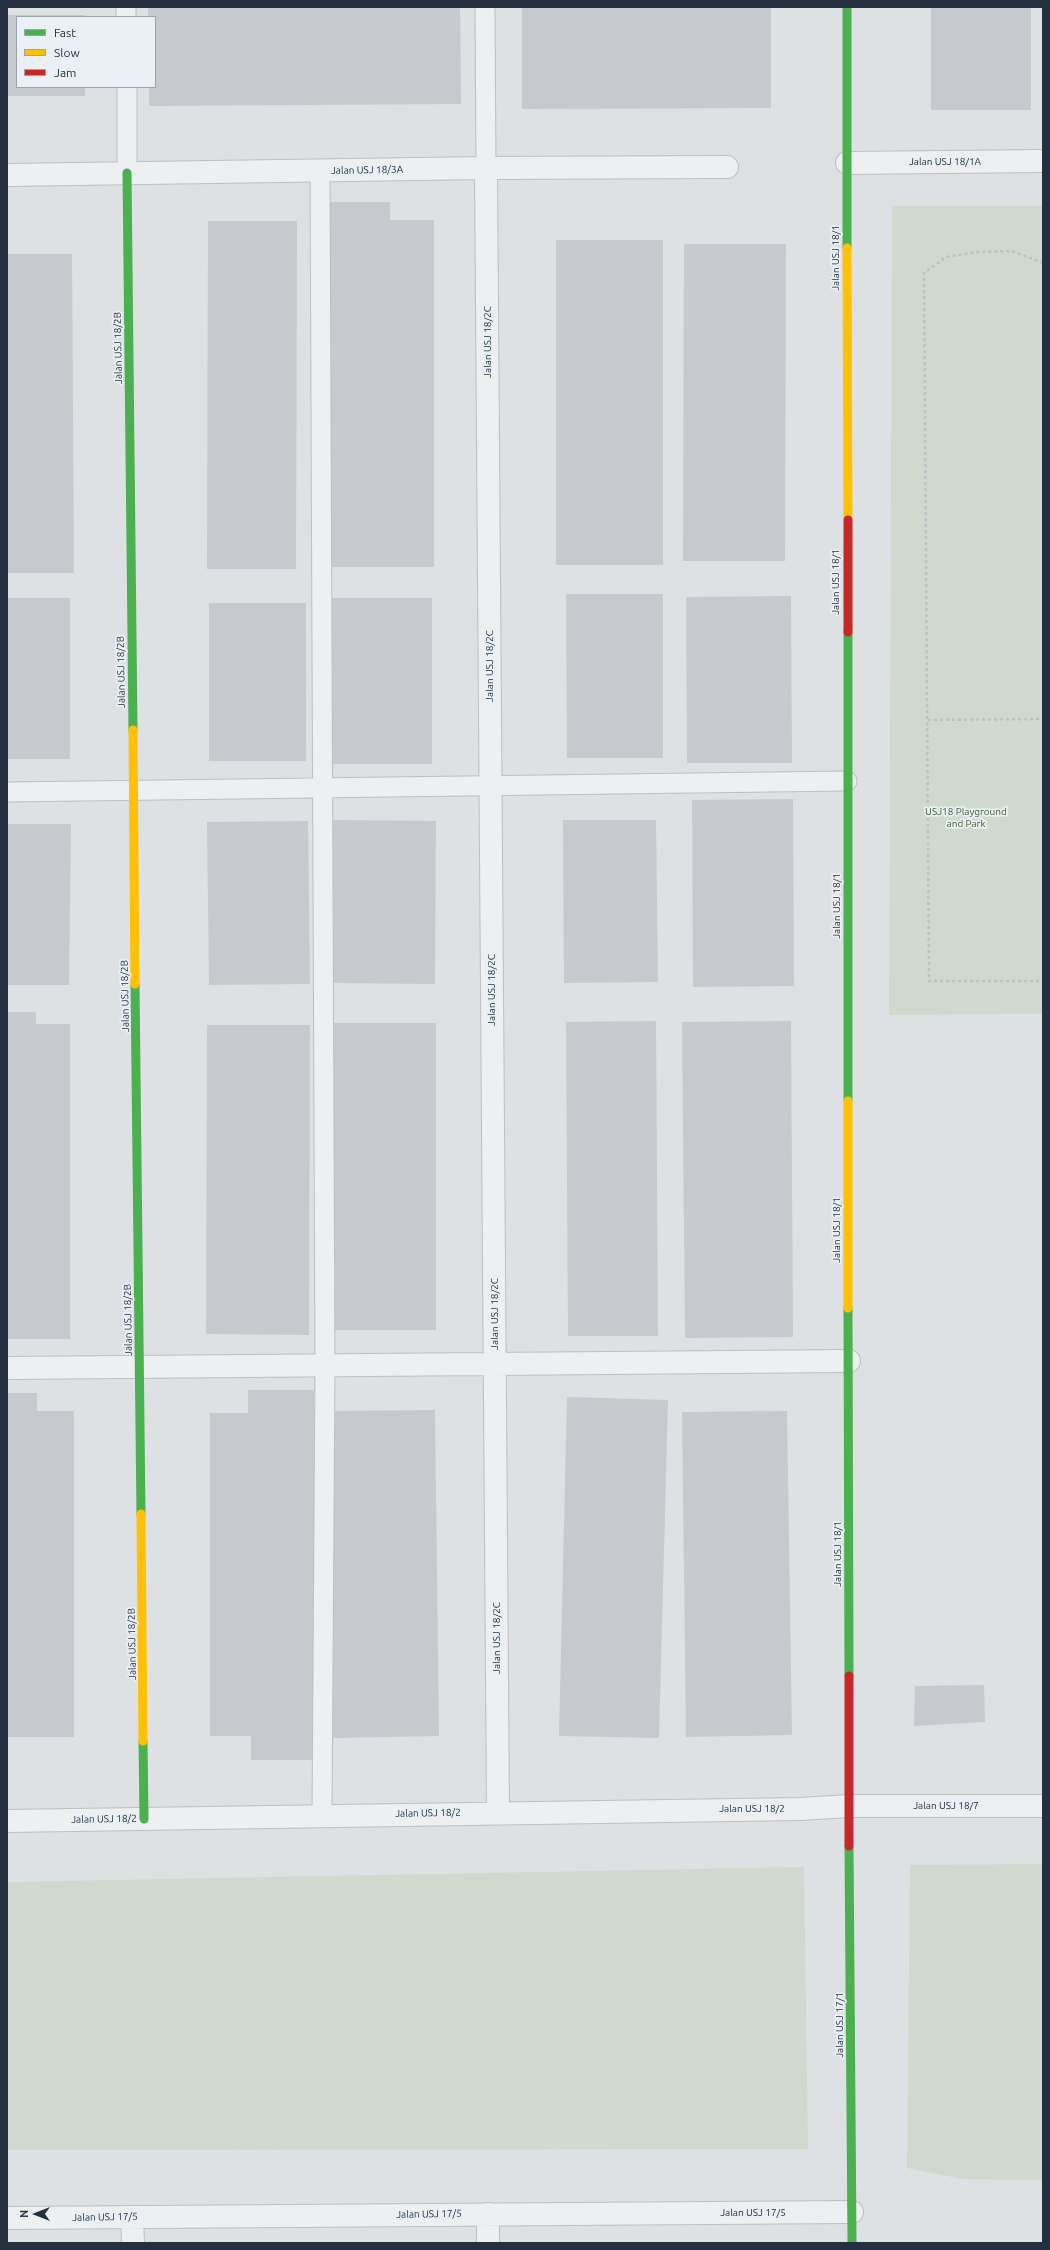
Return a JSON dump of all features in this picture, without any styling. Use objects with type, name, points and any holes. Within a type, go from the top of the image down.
[{"type":"street","name":"Jalan USJ 18/1","points":[[847,7],[849,1806]]},
{"type":"street","name":"Jalan USJ 18/1A","points":[[847,163],[1043,161]]},
{"type":"street","name":"Jalan USJ 18/3A","points":[[7,175],[486,168],[727,167]]},
{"type":"street","name":"Jalan USJ 18/2C","points":[[486,168],[498,1812]]},
{"type":"street","name":"Jalan USJ 18/2B","points":[[127,173],[144,1818]]},
{"type":"street","points":[[7,1368],[849,1361]]},
{"type":"street","name":"Jalan USJ 18/7","points":[[849,1806],[1043,1806]]},
{"type":"street","name":"Jalan USJ 18/2","points":[[7,1821],[498,1812],[800,1809],[849,1806]]},
{"type":"street","name":"Jalan USJ 17/1","points":[[849,1806],[852,2243]]},
{"type":"street","name":"Jalan USJ 17/5","points":[[7,2218],[852,2212]]},
{"type":"street","points":[[488,2214],[488,2243]]},
{"type":"street","points":[[132,2217],[133,2243]]},
{"type":"lane","points":[[485,7],[486,168]]},
{"type":"lane","points":[[127,88],[127,173]]},
{"type":"lane","points":[[320,170],[325,1365],[322,1815]]},
{"type":"lane","points":[[7,792],[848,781]]},
{"type":"path","points":[[1043,263],[1012,251],[976,252],[946,257],[924,273],[929,981],[1043,981]]},
{"type":"path","points":[[928,720],[1043,719]]},
{"type":"green space","name":"USJ18 Playground and Park","points":[[892,206],[1043,206],[1043,1014],[889,1015]]},
{"type":"green space","points":[[1043,1864],[1043,2180],[962,2179],[907,2168],[910,1865]]},
{"type":"green space","points":[[804,1867],[808,2149],[7,2150],[7,1882]]},
{"type":"building","points":[[460,7],[461,104],[149,106],[149,88],[156,88],[156,16],[148,16],[148,8]]},
{"type":"building","points":[[522,7],[771,7],[771,108],[522,109]]},
{"type":"building","points":[[931,7],[1031,7],[1031,110],[931,110]]},
{"type":"building","points":[[7,15],[85,15],[16,16],[16,88],[85,88],[85,96],[7,96]]},
{"type":"building","points":[[329,202],[390,202],[390,220],[434,220],[434,567],[330,567]]},
{"type":"building","points":[[208,221],[297,221],[296,569],[207,569]]},
{"type":"building","points":[[556,240],[663,240],[663,565],[556,565]]},
{"type":"building","points":[[684,244],[786,244],[785,561],[683,561]]},
{"type":"building","points":[[7,254],[72,254],[74,573],[7,573]]},
{"type":"building","points":[[566,594],[663,594],[663,758],[567,758]]},
{"type":"building","points":[[791,596],[792,763],[687,763],[686,597]]},
{"type":"building","points":[[7,598],[70,598],[70,759],[7,759]]},
{"type":"building","points":[[328,598],[432,598],[432,764],[328,764]]},
{"type":"building","points":[[209,603],[306,603],[306,761],[209,761]]},
{"type":"building","points":[[793,799],[794,986],[693,987],[692,800]]},
{"type":"building","points":[[333,820],[436,821],[435,984],[332,983]]},
{"type":"building","points":[[563,820],[656,820],[658,982],[564,983]]},
{"type":"building","points":[[308,821],[310,984],[209,985],[207,822]]},
{"type":"building","points":[[7,824],[71,824],[69,985],[7,985]]},
{"type":"building","points":[[7,1012],[36,1012],[36,1024],[70,1024],[70,1339],[7,1339]]},
{"type":"building","points":[[656,1021],[658,1336],[568,1336],[566,1022]]},
{"type":"building","points":[[791,1021],[793,1337],[685,1338],[682,1022]]},
{"type":"building","points":[[329,1023],[436,1023],[436,1330],[329,1330]]},
{"type":"building","points":[[207,1025],[310,1025],[309,1335],[206,1334]]},
{"type":"building","points":[[248,1390],[314,1390],[314,1760],[251,1760],[251,1736],[210,1736],[210,1413],[248,1413]]},
{"type":"building","points":[[7,1393],[37,1393],[37,1411],[74,1411],[74,1737],[7,1737]]},
{"type":"building","points":[[567,1397],[668,1400],[659,1738],[559,1736]]},
{"type":"building","points":[[435,1410],[439,1736],[333,1738],[329,1411]]},
{"type":"building","points":[[787,1411],[792,1735],[686,1737],[682,1412]]},
{"type":"building","points":[[984,1685],[985,1722],[914,1726],[915,1686]]},
{"type":"traffic: fast","points":[[847,7],[847,248]]},
{"type":"traffic: fast","points":[[127,173],[133,730]]},
{"type":"traffic: fast","points":[[848,632],[848,1101]]},
{"type":"traffic: fast","points":[[135,984],[141,1514]]},
{"type":"traffic: fast","points":[[848,1308],[849,1676]]},
{"type":"traffic: fast","points":[[143,1741],[144,1819]]},
{"type":"traffic: fast","points":[[849,1846],[852,2243]]},
{"type":"traffic: slow","points":[[847,248],[848,520]]},
{"type":"traffic: slow","points":[[133,730],[135,984]]},
{"type":"traffic: slow","points":[[848,1101],[848,1308]]},
{"type":"traffic: slow","points":[[141,1514],[143,1741]]},
{"type":"traffic: jam","points":[[848,520],[848,632]]},
{"type":"traffic: jam","points":[[849,1676],[849,1846]]}]
